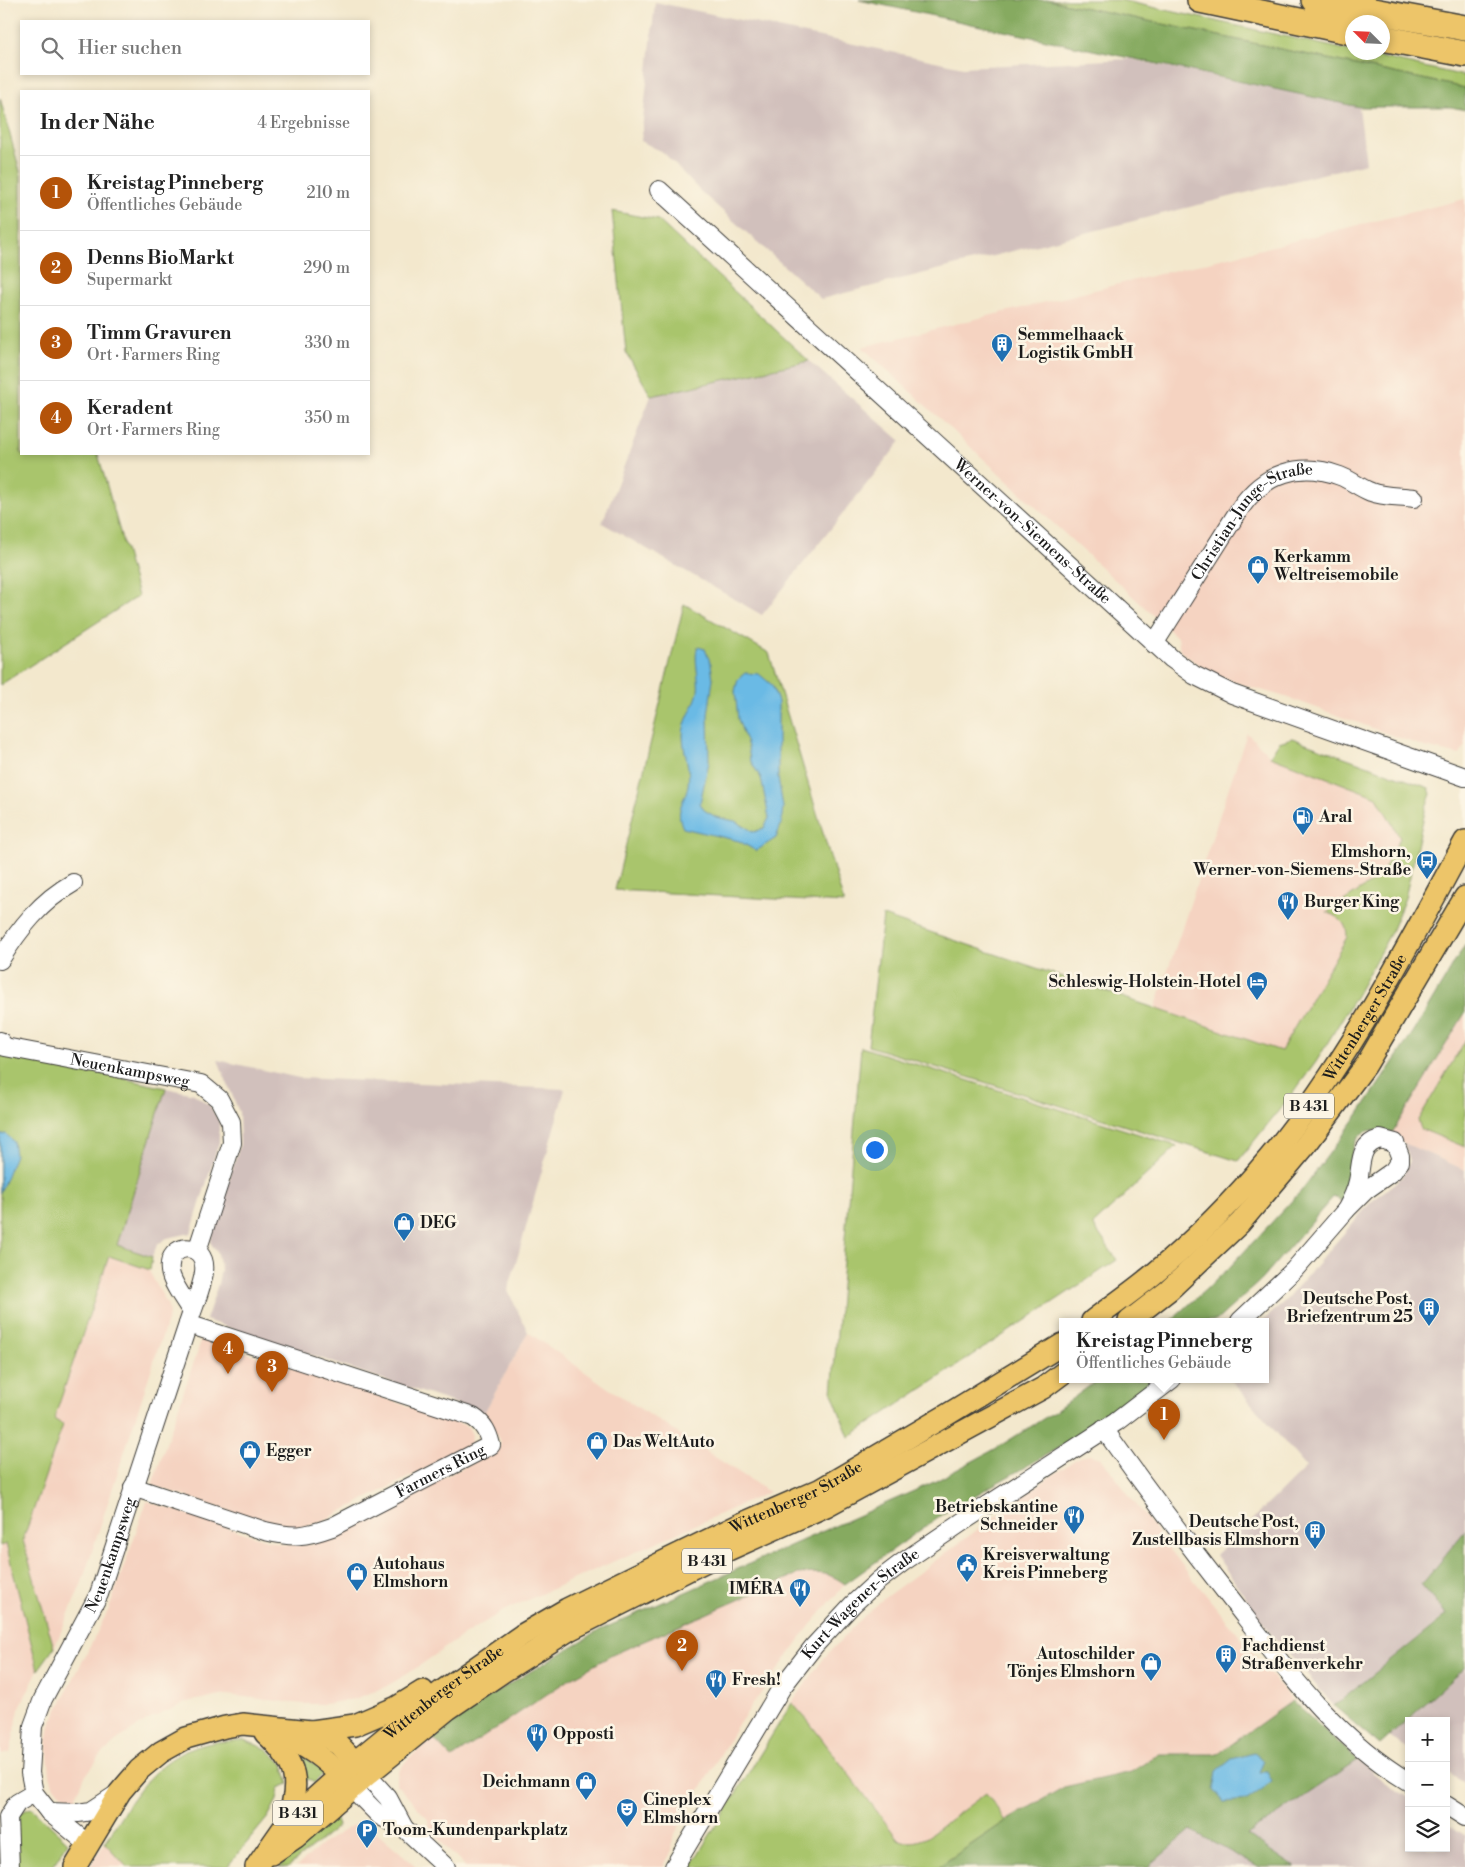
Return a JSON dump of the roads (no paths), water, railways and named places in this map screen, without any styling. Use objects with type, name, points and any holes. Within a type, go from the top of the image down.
[{"type":"highway","points":[[1200,0],[1345,31]]},
{"type":"highway","points":[[1314,0],[1465,28]]},
{"type":"highway","points":[[1408,18],[1418,12],[1465,16]]},
{"type":"highway","points":[[1390,40],[1465,54]]},
{"type":"main road","name":"Wittenberger Straße","points":[[1096,1318],[1156,1272],[1226,1207],[1307,1109],[1346,1052],[1411,941],[1465,841]]},
{"type":"main road","name":"Wittenberger Straße","points":[[1133,1318],[1169,1290],[1240,1223],[1295,1158],[1366,1065],[1465,897]]},
{"type":"main road","name":"Wittenberger Straße","points":[[353,1775],[442,1690],[522,1635],[567,1609],[741,1524],[819,1490],[1059,1346]]},
{"type":"main road","name":"Wittenberger Straße","points":[[353,1775],[504,1671],[569,1630],[728,1550],[826,1506],[1043,1388],[1059,1376]]},
{"type":"main road","points":[[75,1867],[120,1792],[139,1770],[161,1752],[186,1738],[243,1724],[311,1731],[355,1725],[397,1707],[453,1674],[491,1655]]},
{"type":"main road","points":[[210,1732],[243,1731],[286,1738],[308,1748],[353,1775]]},
{"type":"main road","points":[[311,1731],[327,1737],[339,1745],[353,1775]]},
{"type":"main road","points":[[264,1733],[279,1746],[296,1779],[293,1806],[286,1824]]},
{"type":"main road","name":"B 431","points":[[260,1862],[286,1824],[353,1775]]},
{"type":"main road","name":"B 431","points":[[260,1862],[296,1837],[353,1775]]},
{"type":"street","name":"Werner-von-Siemens-Straße","points":[[660,190],[1172,659],[1194,675],[1232,694],[1465,777]]},
{"type":"street","name":"Christian-Junge-Straße","points":[[1154,644],[1241,507],[1248,497],[1268,480],[1293,471],[1317,470],[1341,476],[1372,493],[1414,498]]},
{"type":"street","points":[[0,960],[7,948],[41,905],[73,883]]},
{"type":"street","name":"Neuenkampsweg","points":[[0,1041],[5,1047],[201,1084],[219,1099],[231,1122],[232,1143],[197,1250],[202,1256],[204,1271],[98,1594],[43,1699],[33,1726],[30,1773],[34,1793]]},
{"type":"street","points":[[1243,1318],[1294,1270],[1346,1210]]},
{"type":"street","points":[[190,1318],[170,1273],[170,1262],[176,1251],[187,1248],[197,1250]]},
{"type":"street","name":"Farmers Ring","points":[[134,1487],[286,1537],[307,1536],[332,1527],[492,1445],[488,1433],[481,1422],[473,1417],[190,1318]]},
{"type":"street","name":"Kurt-Wagener-Straße","points":[[674,1867],[782,1686],[843,1614],[878,1581],[903,1562],[1104,1429],[1167,1383]]},
{"type":"street","points":[[1104,1429],[1184,1540],[1292,1678],[1317,1706],[1359,1746],[1405,1779]]},
{"type":"street","points":[[353,1775],[380,1816],[404,1828],[446,1867]]},
{"type":"street","points":[[49,1812],[78,1813],[91,1811],[120,1792]]},
{"type":"street","points":[[10,1867],[8,1817],[17,1803],[34,1793],[49,1812],[89,1845]]},
{"type":"street","points":[[1448,1807],[1465,1817]]},
{"type":"water","points":[[698,647],[705,649],[711,664],[713,679],[708,715],[709,762],[700,803],[704,810],[716,817],[735,821],[754,832],[764,828],[769,818],[761,778],[750,760],[748,747],[738,719],[735,691],[738,679],[745,673],[759,674],[772,685],[778,702],[778,777],[783,807],[781,825],[776,838],[756,851],[739,841],[683,828],[681,821],[680,811],[689,779],[683,735],[698,692],[696,656]]},
{"type":"water","points":[[6,1134],[13,1141],[15,1155],[0,1193],[0,1135]]},
{"type":"water","points":[[1254,1753],[1264,1761],[1259,1772],[1267,1772],[1272,1782],[1247,1800],[1224,1802],[1214,1790],[1217,1771],[1232,1759]]},
{"type":"place","name":"Semmelhaack Logistik GmbH","points":[[1002,363]]},
{"type":"place","name":"Kerkamm Weltreisemobile","points":[[1258,585]]},
{"type":"place","name":"Aral","points":[[1303,836]]},
{"type":"place","name":"Elmshorn, Werner-von-Siemens-Straße","points":[[1427,880]]},
{"type":"place","name":"Burger King","points":[[1288,921]]},
{"type":"place","name":"Schleswig-Holstein-Hotel","points":[[1257,1001]]},
{"type":"place","name":"DEG","points":[[404,1242]]},
{"type":"place","name":"Deutsche Post, Briefzentrum 25","points":[[1429,1327]]},
{"type":"place","name":"Keradent","points":[[228,1374]]},
{"type":"place","name":"Timm Gravuren","points":[[272,1392]]},
{"type":"place","name":"Kreistag Pinneberg","points":[[1164,1440]]},
{"type":"place","name":"Das WeltAuto","points":[[597,1461]]},
{"type":"place","name":"Egger","points":[[250,1470]]},
{"type":"place","name":"Betriebskantine Schneider","points":[[1074,1535]]},
{"type":"place","name":"Deutsche Post, Zustellbasis Elmshorn","points":[[1315,1550]]},
{"type":"place","name":"Kreisverwaltung Kreis Pinneberg","points":[[967,1583]]},
{"type":"place","name":"Autohaus Elmshorn","points":[[357,1592]]},
{"type":"place","name":"IMÉRA","points":[[800,1608]]},
{"type":"place","name":"Denns BioMarkt","points":[[682,1671]]},
{"type":"place","name":"Fachdienst Straßenverkehr","points":[[1226,1674]]},
{"type":"place","name":"Autoschilder Tönjes Elmshorn","points":[[1151,1682]]},
{"type":"place","name":"Fresh!","points":[[716,1699]]},
{"type":"place","name":"Opposti","points":[[537,1753]]},
{"type":"place","name":"Deichmann","points":[[586,1801]]},
{"type":"place","name":"Cineplex Elmshorn","points":[[627,1828]]},
{"type":"place","name":"Toom-Kundenparkplatz","points":[[367,1849]]}]
